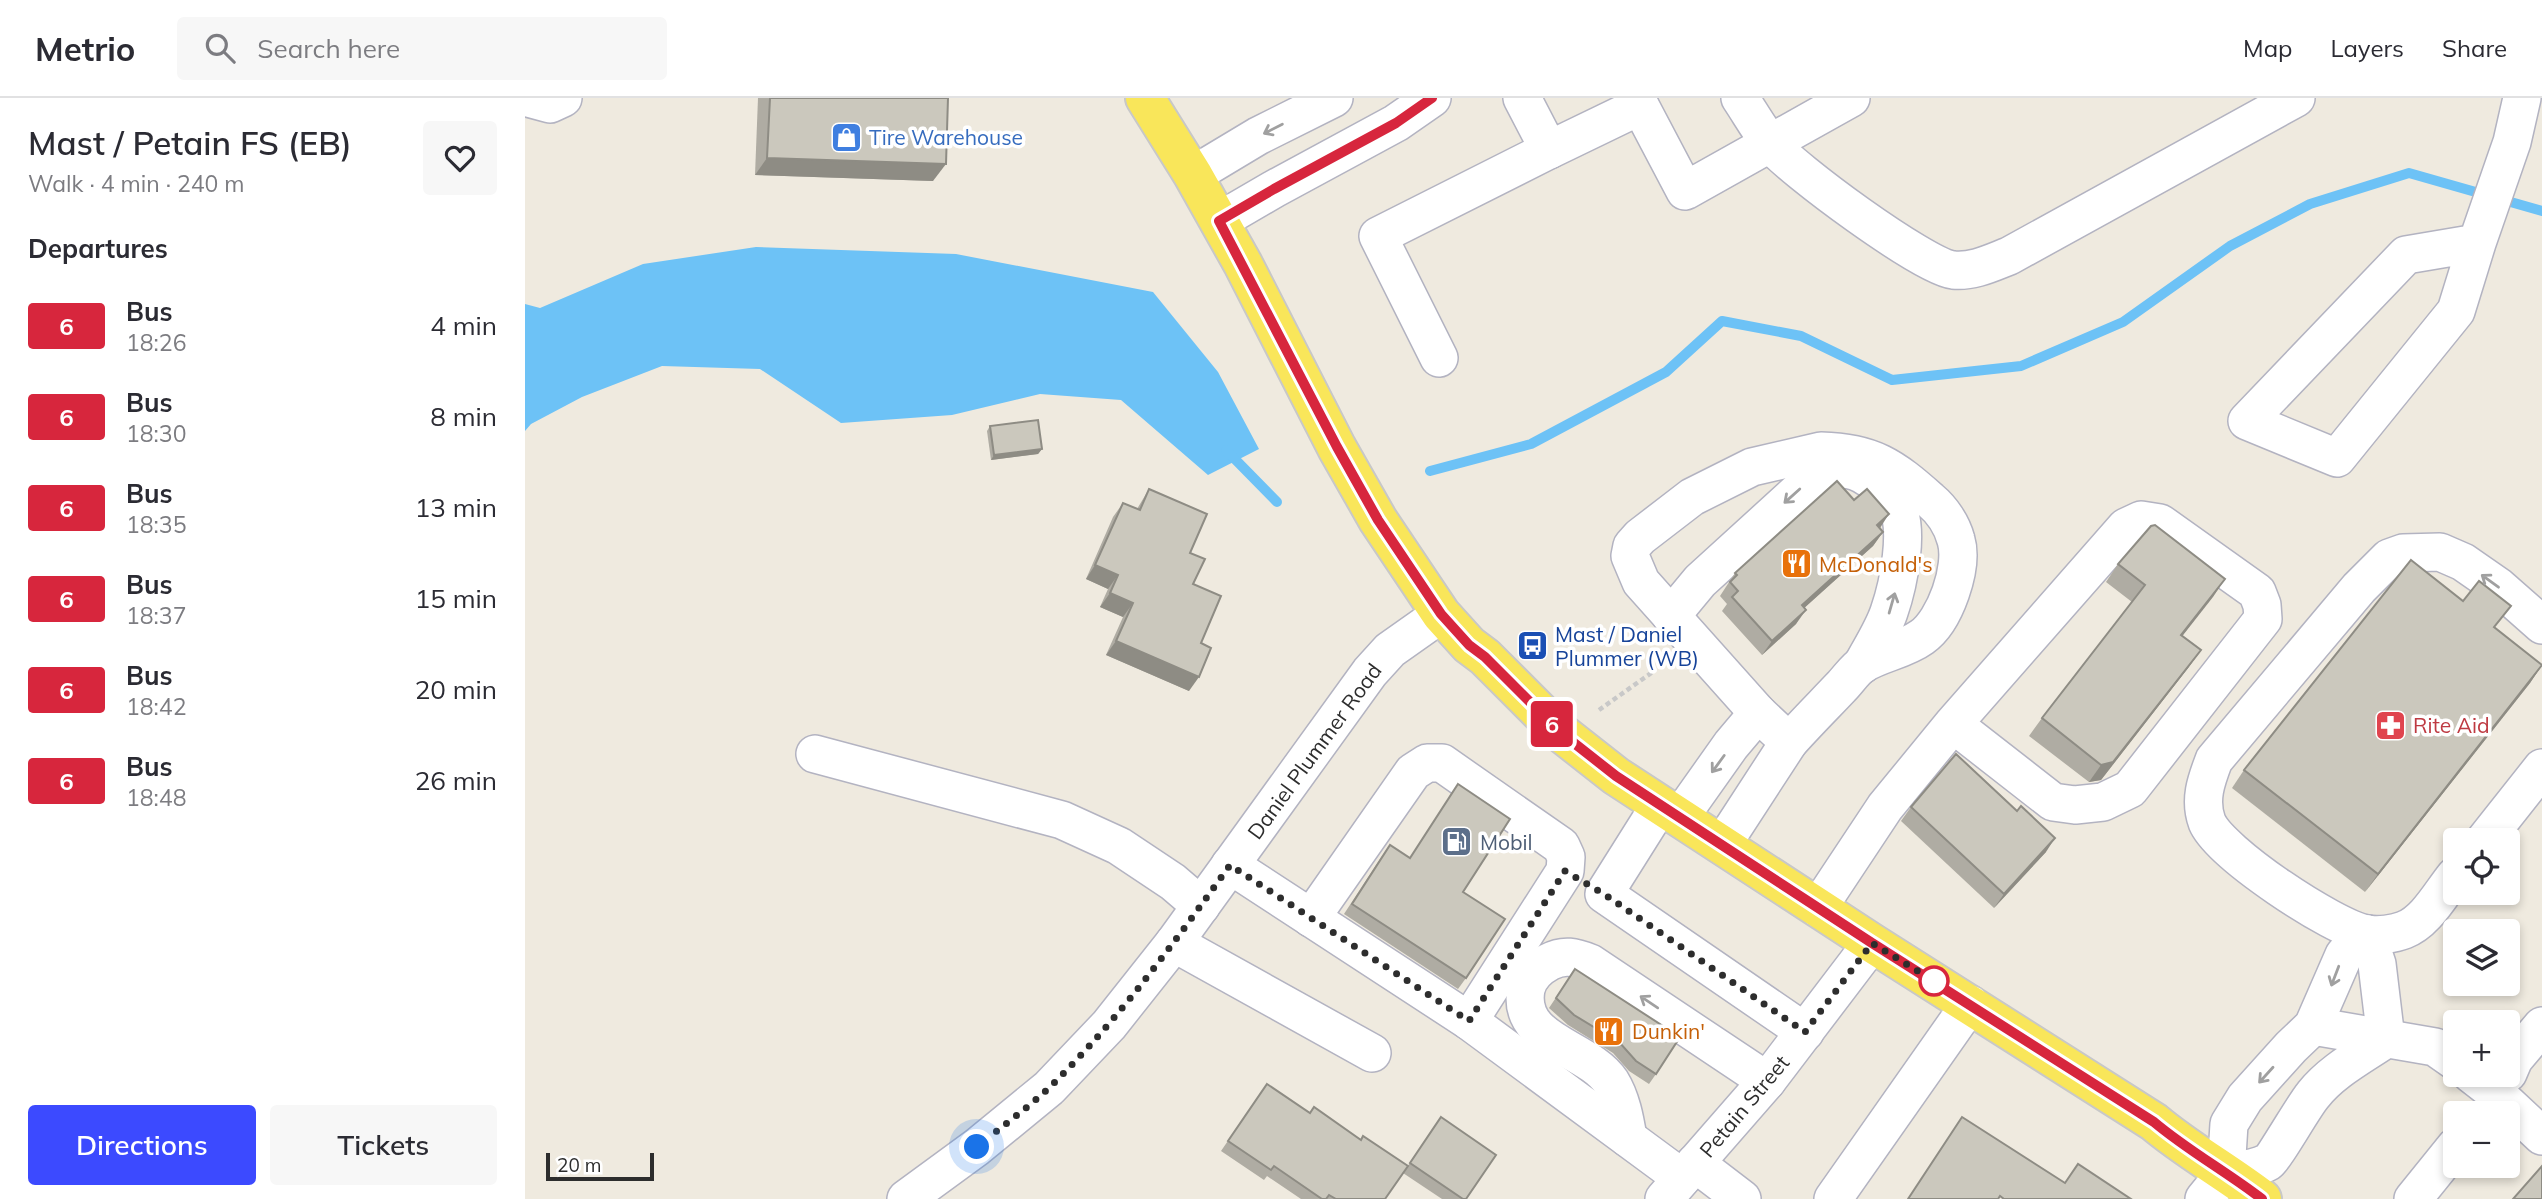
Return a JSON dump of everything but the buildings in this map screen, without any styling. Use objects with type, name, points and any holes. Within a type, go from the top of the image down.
[{"type":"main road","points":[[1145,98],[1219,221],[1378,520],[1441,614],[1469,645],[1485,657],[1560,732],[1616,776],[2154,1122],[2215,1185],[2262,1199]]},
{"type":"street","points":[[1193,175],[1258,136],[1334,98]]},
{"type":"street","points":[[1219,221],[1396,123],[1432,98]]},
{"type":"street","points":[[1522,98],[1549,150]]},
{"type":"street","points":[[1740,98],[1770,143],[1801,173],[1925,258],[1952,270],[1979,268],[2009,256],[2296,98]]},
{"type":"street","points":[[1439,358],[1378,236],[1638,102],[1685,191],[1851,98]]},
{"type":"street","points":[[2477,243],[2406,255],[2247,421],[2337,458],[2456,311],[2512,142],[2522,98]]},
{"type":"street","points":[[1789,742],[1758,713],[1641,582],[1630,556],[1632,546],[1640,537],[1692,497],[1752,467],[1821,451],[1859,454],[1894,471],[1937,506],[1949,523],[1957,542],[1954,580],[1938,619],[1923,637],[1862,665]]},
{"type":"street","points":[[1671,615],[1700,581],[1813,478],[1826,471],[1838,468],[1864,475],[1885,489],[1897,505],[1902,523],[1900,565],[1889,615],[1862,665],[1789,742],[1722,845]]},
{"type":"street","points":[[1818,908],[1885,807],[1954,724],[2126,527],[2141,520],[2160,523],[2257,592],[2263,619],[2130,789],[2103,802],[2075,805],[2053,802],[1954,724]]},
{"type":"street","points":[[2443,891],[2416,924],[2404,930],[2367,934],[2325,918],[2216,837],[2204,811],[2204,785],[2214,760],[2359,588],[2389,558],[2403,553],[2440,552],[2463,562],[2499,587],[2542,625]]},
{"type":"street","name":"Daniel Plummer Road","points":[[906,1199],[977,1147],[1049,1088],[1109,1026],[1174,943],[1370,672],[1390,650],[1441,614]]},
{"type":"street","points":[[1604,894],[1670,811],[1758,713]]},
{"type":"street","points":[[815,754],[1062,820],[1119,846],[1173,882],[1201,906]]},
{"type":"street","points":[[1311,918],[1413,772],[1427,763],[1442,763],[1561,846],[1566,857],[1565,871],[1469,1021]]},
{"type":"street","points":[[2494,828],[2542,768]]},
{"type":"street","points":[[1230,865],[1469,1021],[1681,1180],[1742,1199]]},
{"type":"street","points":[[1565,871],[1604,894],[1805,1032]]},
{"type":"street","points":[[2215,1185],[2229,1124],[2245,1098],[2313,1026],[2344,955],[2354,943],[2367,934]]},
{"type":"street","points":[[2367,934],[2378,974],[2386,1039]]},
{"type":"street","points":[[1174,943],[1372,1053]]},
{"type":"street","name":"Petain Street","points":[[1681,1180],[1767,1081],[1872,943]]},
{"type":"street","points":[[1628,1138],[1622,1108],[1610,1081],[1601,1070],[1542,1033],[1533,1024],[1527,1011],[1525,999],[1530,977],[1550,961],[1565,956],[1590,963],[1767,1081]]},
{"type":"street","points":[[1833,1199],[1969,1004]]},
{"type":"street","points":[[2313,1026],[2435,1047],[2443,1053]]},
{"type":"street","points":[[2520,1052],[2542,1026]]},
{"type":"street","points":[[2215,1185],[2269,1161],[2315,1091],[2339,1070],[2386,1039]]},
{"type":"street","points":[[2494,1087],[2542,1136]]},
{"type":"street","points":[[2413,1199],[2443,1162]]},
{"type":"path","points":[[1599,709],[1654,671]]},
{"type":"water","points":[[756,247],[956,254],[1153,292],[1218,372],[1259,449],[1208,475],[1121,400],[1040,394],[952,415],[841,423],[760,369],[662,366],[582,397],[531,424],[525,431],[525,304],[540,308],[643,264]]},
{"type":"waterway","points":[[1430,471],[1531,444],[1666,372],[1722,321],[1801,336],[1892,380],[2021,366],[2123,322],[2230,246],[2310,204],[2409,173],[2542,211]]},
{"type":"waterway","points":[[1226,450],[1277,502]]},
{"type":"bus line","name":"6","points":[[1432,98],[1396,123],[1219,221],[1378,520],[1441,614],[1469,645],[1485,657],[1560,732],[1616,776],[2154,1122],[2170,1136],[2262,1199]]},
{"type":"place","name":"Tire Warehouse","points":[[846,137]]},
{"type":"place","name":"McDonald's","points":[[1796,564]]},
{"type":"place","name":"Mast / Daniel Plummer (WB)","points":[[1532,646]]},
{"type":"place","name":"Rite Aid","points":[[2390,725]]},
{"type":"place","name":"Mobil","points":[[1457,842]]},
{"type":"place","name":"Dunkin'","points":[[1609,1031]]},
{"type":"route","points":[[977,1147],[1049,1088],[1109,1026],[1141,987],[1230,865],[1469,1021],[1565,871],[1604,894],[1805,1032],[1872,943],[1934,981]]}]
